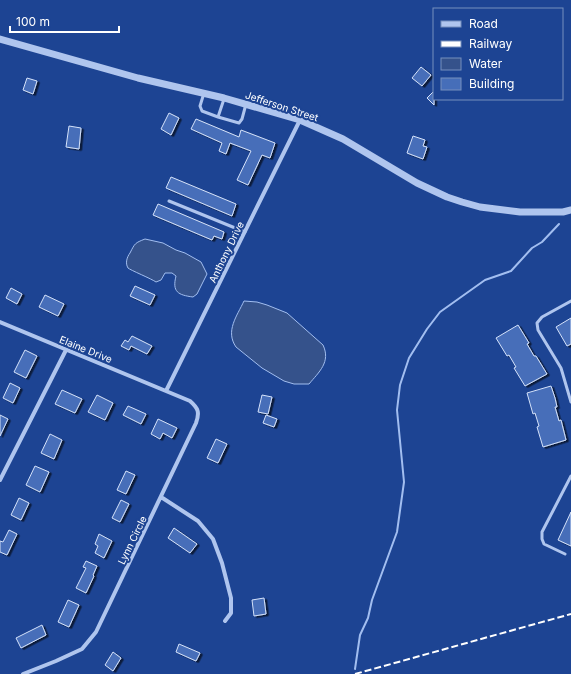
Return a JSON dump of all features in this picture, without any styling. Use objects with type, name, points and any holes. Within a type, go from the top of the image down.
[{"type":"street","name":"Jefferson Street","points":[[0,39],[130,76],[224,98],[300,120],[343,139],[417,183],[462,202],[520,212],[563,212],[571,210]]},
{"type":"street","name":"Anthony Drive","points":[[166,391],[300,120]]},
{"type":"street","name":"Elaine Drive","points":[[0,322],[166,391]]},
{"type":"street","points":[[0,480],[66,350]]},
{"type":"street","name":"Lynn Circle","points":[[23,674],[82,649],[96,632],[198,417],[198,410],[195,405],[190,401],[166,391]]},
{"type":"street","points":[[161,497],[198,521],[213,539],[222,563],[231,598],[231,613],[225,621]]},
{"type":"lane","points":[[204,93],[200,106],[202,111],[239,123],[242,119],[246,104]]},
{"type":"lane","points":[[218,117],[224,98]]},
{"type":"lane","points":[[169,201],[245,232]]},
{"type":"lane","points":[[571,301],[542,317],[537,323],[538,330],[561,368],[571,402]]},
{"type":"lane","points":[[565,554],[544,544],[542,532],[571,476]]},
{"type":"water","points":[[145,239],[163,243],[201,262],[207,274],[197,294],[193,297],[177,292],[175,286],[176,276],[172,273],[165,273],[161,280],[156,282],[128,268],[127,260],[133,247]]},
{"type":"water","points":[[244,301],[257,302],[287,313],[323,345],[326,357],[325,362],[320,371],[309,384],[294,384],[284,381],[262,368],[236,347],[233,341],[232,329],[235,318]]},
{"type":"building","points":[[421,67],[431,75],[422,86],[412,78]]},
{"type":"building","points":[[27,78],[37,81],[33,94],[23,90]]},
{"type":"building","points":[[433,92],[434,105],[427,98]]},
{"type":"building","points":[[169,113],[179,118],[171,135],[161,129]]},
{"type":"building","points":[[196,119],[239,137],[241,130],[275,143],[270,158],[262,155],[248,185],[237,180],[251,151],[230,143],[226,154],[219,151],[222,143],[191,129]]},
{"type":"building","points":[[69,126],[81,128],[79,149],[66,147]]},
{"type":"building","points":[[413,136],[425,140],[423,146],[427,147],[423,159],[407,153]]},
{"type":"building","points":[[171,177],[236,204],[232,216],[166,188]]},
{"type":"building","points":[[158,204],[224,232],[222,239],[214,236],[212,240],[153,215]]},
{"type":"building","points":[[135,286],[155,295],[150,305],[130,296]]},
{"type":"building","points":[[11,288],[22,294],[17,304],[6,298]]},
{"type":"building","points":[[45,295],[64,304],[58,316],[39,307]]},
{"type":"building","points":[[571,318],[571,344],[567,346],[556,327]]},
{"type":"building","points":[[518,325],[529,343],[527,344],[534,356],[536,356],[547,374],[525,386],[514,368],[516,367],[509,355],[507,356],[496,338]]},
{"type":"building","points":[[132,336],[152,346],[147,354],[131,346],[129,350],[121,346],[125,340],[128,342]]},
{"type":"building","points":[[25,350],[37,356],[26,378],[14,372]]},
{"type":"building","points":[[10,383],[20,388],[13,403],[3,398]]},
{"type":"building","points":[[551,386],[557,407],[555,407],[559,421],[561,420],[566,440],[543,447],[537,427],[539,426],[535,413],[533,414],[527,393]]},
{"type":"building","points":[[62,390],[82,399],[75,413],[55,404]]},
{"type":"building","points":[[97,395],[113,403],[105,420],[88,412]]},
{"type":"building","points":[[262,395],[272,397],[268,414],[258,412]]},
{"type":"building","points":[[128,406],[146,414],[141,424],[123,415]]},
{"type":"building","points":[[0,415],[8,419],[0,436]]},
{"type":"building","points":[[266,415],[277,419],[274,427],[263,423]]},
{"type":"building","points":[[158,419],[177,428],[172,438],[163,433],[160,439],[151,434]]},
{"type":"building","points":[[50,434],[62,440],[54,459],[41,453]]},
{"type":"building","points":[[216,439],[227,444],[218,463],[207,458]]},
{"type":"building","points":[[35,466],[49,472],[40,492],[26,485]]},
{"type":"building","points":[[126,471],[135,475],[126,494],[117,490]]},
{"type":"building","points":[[19,498],[29,503],[21,520],[11,515]]},
{"type":"building","points":[[121,500],[129,504],[120,522],[112,518]]},
{"type":"building","points":[[571,512],[571,546],[558,540]]},
{"type":"building","points":[[174,528],[197,544],[190,553],[168,538]]},
{"type":"building","points":[[9,530],[17,534],[7,555],[0,552],[0,541],[3,542]]},
{"type":"building","points":[[99,534],[112,541],[104,558],[95,553],[98,546],[95,544]]},
{"type":"building","points":[[86,561],[97,566],[86,593],[76,588],[86,568],[83,567]]},
{"type":"building","points":[[264,598],[266,614],[254,616],[252,600]]},
{"type":"building","points":[[68,600],[79,605],[69,627],[58,622]]},
{"type":"building","points":[[42,625],[46,635],[21,648],[16,638]]},
{"type":"building","points":[[179,644],[200,653],[196,661],[176,652]]},
{"type":"building","points":[[113,652],[121,658],[113,671],[105,665]]},
{"type":"waterway","points":[[355,669],[360,635],[368,618],[372,600],[397,532],[404,482],[397,410],[400,385],[409,358],[427,329],[440,312],[485,280],[511,271],[532,248],[542,242],[559,224]]},
{"type":"railway","points":[[355,674],[571,614]]}]
